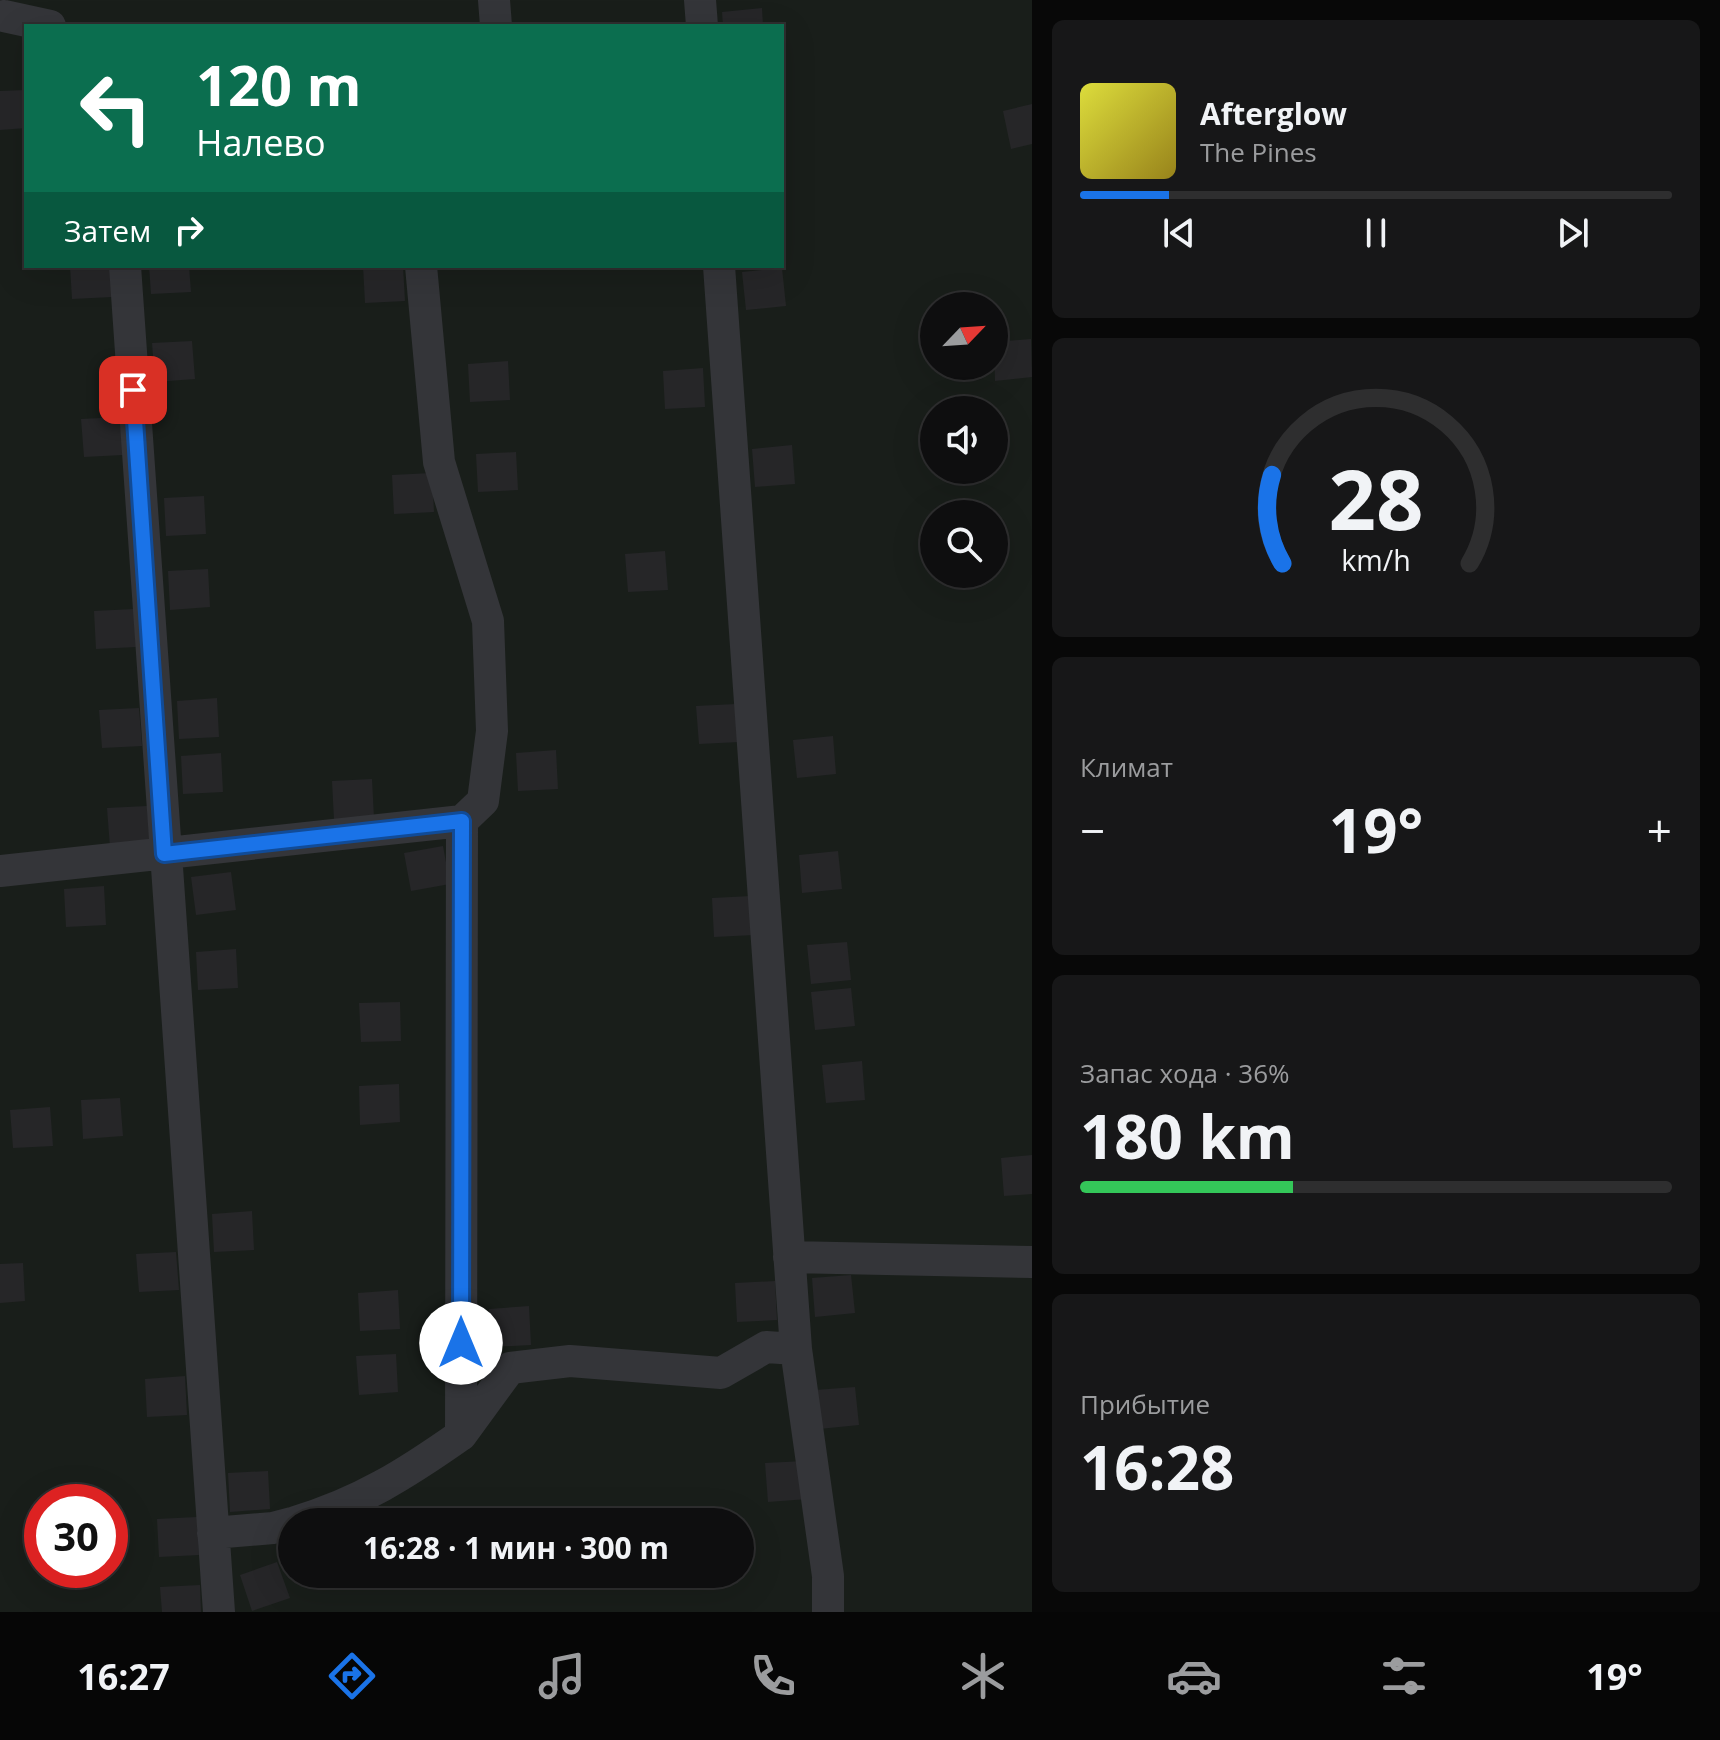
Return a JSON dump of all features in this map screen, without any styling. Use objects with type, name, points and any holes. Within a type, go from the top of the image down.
[{"type":"street","points":[[494,0],[496,24]]},
{"type":"street","points":[[700,0],[702,24]]},
{"type":"street","points":[[9,11],[45,24]]},
{"type":"street","points":[[125,268],[219,1612]]},
{"type":"street","points":[[0,871],[462,821],[483,801],[492,731],[488,621],[439,462],[421,268]]},
{"type":"street","points":[[719,268],[796,1349],[828,1576],[828,1612]]},
{"type":"street","points":[[461,1435],[462,821]]},
{"type":"street","points":[[789,1257],[1032,1262]]},
{"type":"street","points":[[337,1508],[398,1479],[461,1435],[510,1368],[570,1361],[721,1373],[766,1347],[796,1349]]},
{"type":"street","points":[[213,1533],[278,1527]]},
{"type":"shaded area","points":[[0,0],[1032,0],[1032,1612],[0,1612]]},
{"type":"building","points":[[762,8],[763,24],[723,24],[722,12]]},
{"type":"building","points":[[24,90],[24,128],[0,130],[0,91]]},
{"type":"building","points":[[1032,104],[1032,144],[1011,149],[1003,111]]},
{"type":"building","points":[[70,268],[110,268],[112,297],[72,299]]},
{"type":"building","points":[[149,268],[189,268],[191,292],[151,294]]},
{"type":"building","points":[[363,268],[403,268],[405,301],[365,303]]},
{"type":"building","points":[[782,268],[786,306],[746,310],[742,272]]},
{"type":"building","points":[[1031,339],[1032,377],[1008,380],[1008,341]]},
{"type":"building","points":[[192,341],[195,379],[155,382],[152,343]]},
{"type":"building","points":[[508,361],[510,400],[470,402],[468,364]]},
{"type":"building","points":[[703,368],[705,407],[665,409],[663,371]]},
{"type":"building","points":[[121,417],[123,455],[84,457],[81,419]]},
{"type":"building","points":[[792,445],[795,484],[755,487],[752,449]]},
{"type":"building","points":[[516,452],[518,490],[478,492],[476,454]]},
{"type":"building","points":[[432,473],[434,512],[394,514],[392,475]]},
{"type":"building","points":[[204,496],[206,534],[166,536],[164,498]]},
{"type":"building","points":[[665,551],[668,590],[628,592],[625,554]]},
{"type":"building","points":[[208,569],[210,607],[170,610],[168,571]]},
{"type":"building","points":[[134,609],[136,647],[96,649],[94,611]]},
{"type":"building","points":[[217,698],[219,737],[179,739],[177,701]]},
{"type":"building","points":[[736,704],[739,742],[699,744],[696,706]]},
{"type":"building","points":[[139,708],[142,746],[102,748],[99,710]]},
{"type":"building","points":[[833,736],[836,774],[797,778],[793,740]]},
{"type":"building","points":[[556,750],[558,789],[518,791],[516,753]]},
{"type":"building","points":[[221,753],[223,792],[183,794],[181,756]]},
{"type":"building","points":[[372,779],[374,818],[334,820],[332,781]]},
{"type":"building","points":[[147,806],[150,844],[110,847],[107,808]]},
{"type":"building","points":[[443,846],[450,884],[411,891],[404,853]]},
{"type":"building","points":[[838,851],[842,889],[802,893],[799,855]]},
{"type":"building","points":[[231,872],[236,910],[196,915],[191,877]]},
{"type":"building","points":[[104,886],[106,925],[66,927],[64,889]]},
{"type":"building","points":[[751,896],[754,935],[714,937],[712,898]]},
{"type":"building","points":[[847,942],[851,980],[811,984],[807,945]]},
{"type":"building","points":[[236,949],[238,988],[198,990],[196,952]]},
{"type":"building","points":[[851,988],[855,1026],[815,1030],[811,992]]},
{"type":"building","points":[[400,1002],[401,1041],[361,1042],[359,1003]]},
{"type":"building","points":[[862,1061],[865,1100],[826,1103],[822,1065]]},
{"type":"building","points":[[399,1084],[400,1122],[360,1125],[359,1086]]},
{"type":"building","points":[[120,1098],[123,1136],[83,1139],[81,1100]]},
{"type":"building","points":[[50,1107],[53,1146],[13,1148],[10,1110]]},
{"type":"building","points":[[1032,1155],[1032,1194],[1004,1196],[1001,1158]]},
{"type":"building","points":[[252,1211],[254,1250],[214,1252],[212,1214]]},
{"type":"building","points":[[176,1252],[179,1290],[139,1292],[136,1254]]},
{"type":"building","points":[[23,1263],[25,1301],[0,1303],[0,1264]]},
{"type":"building","points":[[851,1275],[855,1313],[815,1317],[812,1278]]},
{"type":"building","points":[[775,1281],[777,1320],[737,1322],[735,1283]]},
{"type":"building","points":[[398,1290],[400,1329],[360,1331],[358,1293]]},
{"type":"building","points":[[529,1306],[531,1345],[491,1347],[489,1309]]},
{"type":"building","points":[[396,1354],[398,1392],[359,1395],[356,1356]]},
{"type":"building","points":[[185,1376],[187,1415],[147,1417],[145,1379]]},
{"type":"building","points":[[855,1387],[859,1425],[819,1429],[815,1390]]},
{"type":"building","points":[[805,1461],[808,1499],[768,1502],[765,1463]]},
{"type":"building","points":[[268,1471],[270,1509],[230,1512],[228,1473]]},
{"type":"building","points":[[197,1517],[199,1555],[159,1557],[157,1519]]},
{"type":"building","points":[[277,1562],[278,1588],[286,1588],[290,1598],[252,1611],[240,1575]]},
{"type":"building","points":[[200,1585],[201,1612],[162,1612],[160,1587]]},
{"type":"route","points":[[133,390],[164,854],[462,821],[461,1343]]}]
